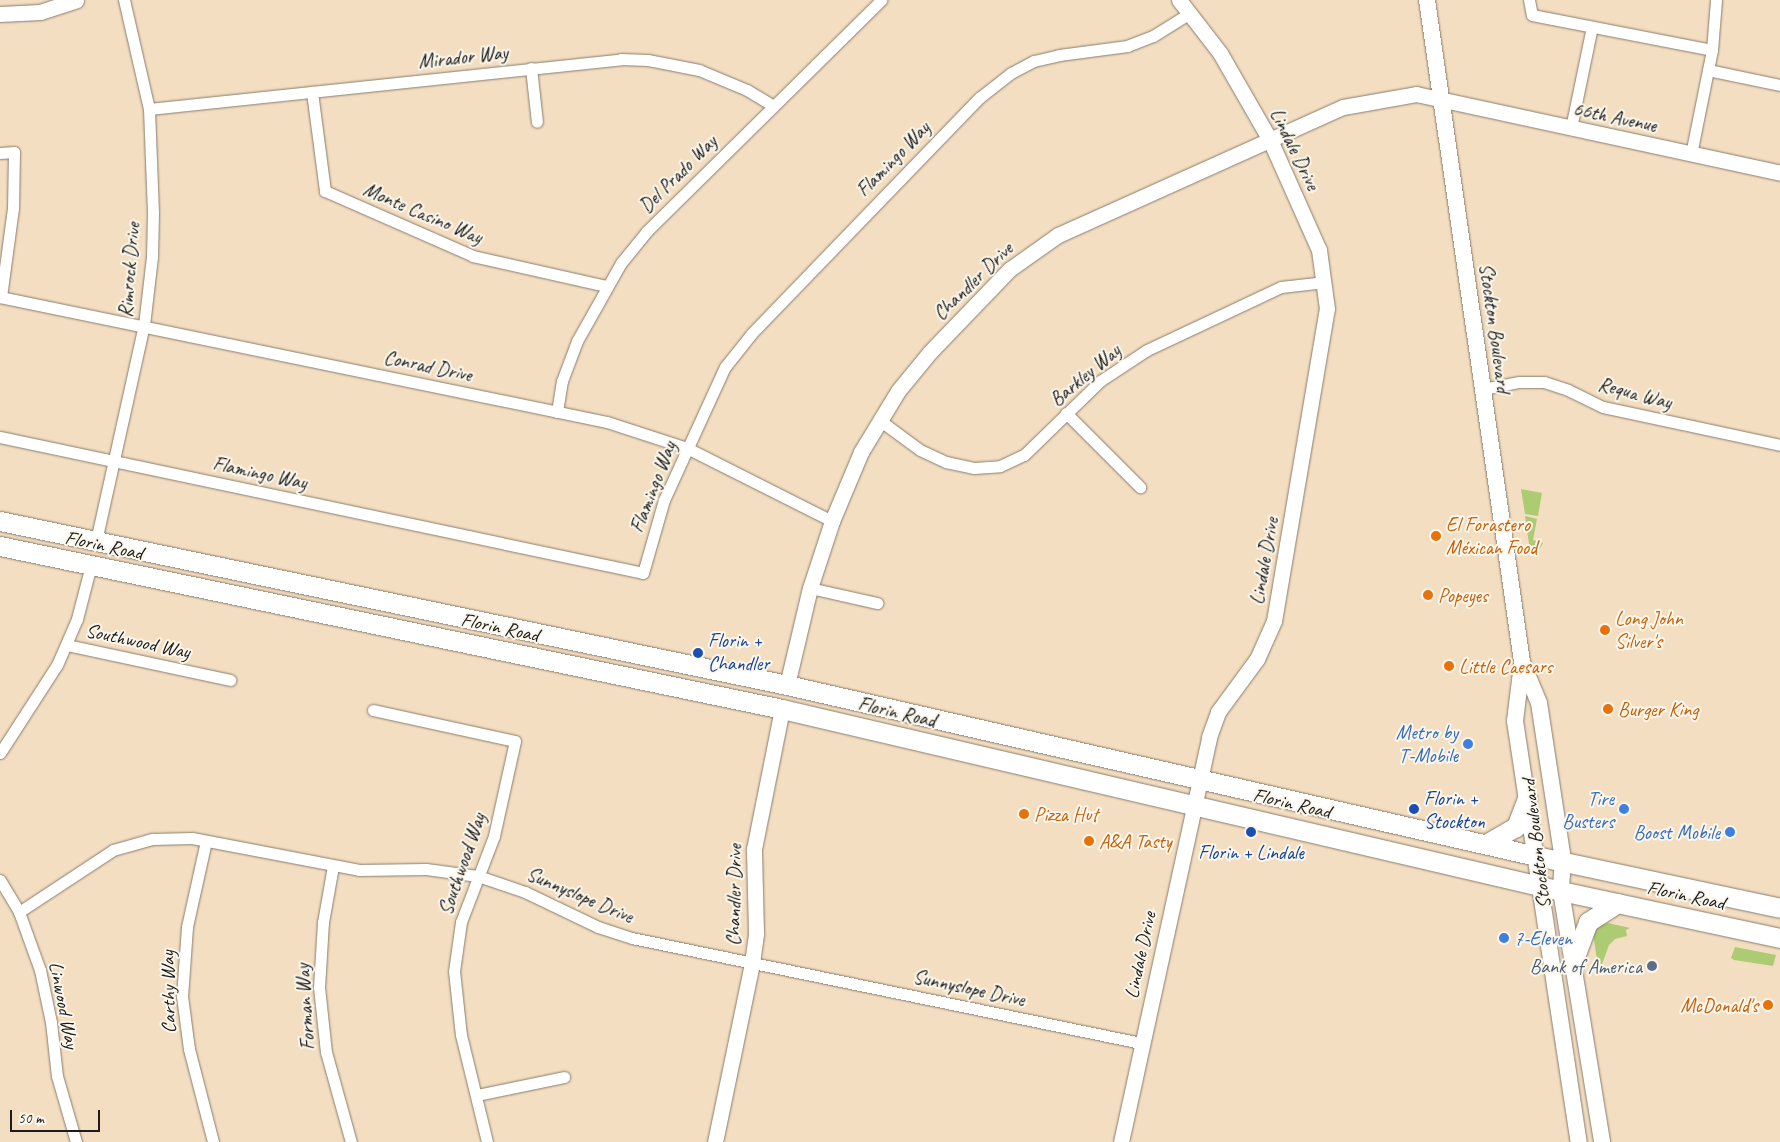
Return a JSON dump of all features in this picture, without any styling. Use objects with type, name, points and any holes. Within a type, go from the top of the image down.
[{"type":"main road","name":"Stockton Boulevard","points":[[1427,0],[1522,662],[1539,703],[1563,859],[1562,891],[1602,1142]]},
{"type":"main road","name":"Florin Road","points":[[0,521],[787,685],[1199,777],[1536,856],[1563,859],[1780,908]]},
{"type":"main road","points":[[59,558],[96,541]]},
{"type":"main road","name":"Florin Road","points":[[0,546],[751,702],[1193,803],[1562,891],[1780,938]]},
{"type":"main road","points":[[91,565],[131,549]]},
{"type":"main road","name":"Stockton Boulevard","points":[[1522,662],[1515,720],[1579,1142]]},
{"type":"main road","points":[[751,702],[787,685]]},
{"type":"main road","points":[[782,709],[818,693]]},
{"type":"main road","points":[[1486,844],[1516,827],[1527,798]]},
{"type":"main road","points":[[1573,962],[1588,922],[1617,903]]},
{"type":"street","points":[[0,14],[40,12],[76,0]]},
{"type":"street","name":"Rimrock Drive","points":[[96,541],[112,460],[144,325],[154,213],[149,109],[124,0]]},
{"type":"street","name":"Del Prado Way","points":[[557,412],[562,380],[577,341],[606,286],[647,231],[772,105],[881,0]]},
{"type":"street","name":"Lindale Drive","points":[[1121,1142],[1193,803],[1218,712],[1257,659],[1274,622],[1327,309],[1325,282],[1316,243],[1270,140],[1231,70],[1179,0]]},
{"type":"street","points":[[1529,0],[1532,15],[1712,50]]},
{"type":"street","points":[[1690,154],[1712,50],[1716,0]]},
{"type":"street","name":"Flamingo Way","points":[[0,437],[643,574],[664,500],[712,391],[742,344],[989,88],[1022,66],[1046,57],[1114,50],[1140,42],[1190,13]]},
{"type":"street","points":[[1571,128],[1592,27]]},
{"type":"street","name":"Mirador Way","points":[[149,109],[621,59],[674,64],[724,78],[772,105]]},
{"type":"street","points":[[531,68],[537,122]]},
{"type":"street","points":[[1708,70],[1780,85]]},
{"type":"street","name":"Monte Casino Way","points":[[312,92],[325,191],[473,256],[606,286]]},
{"type":"street","name":"Chandler Drive","points":[[787,685],[810,588],[832,521],[861,452],[882,422],[898,391],[930,352],[999,279],[1033,251],[1072,228],[1343,107],[1416,94],[1442,99]]},
{"type":"street","name":"66th Avenue","points":[[1442,99],[1780,173]]},
{"type":"street","points":[[0,152],[14,152],[13,208],[0,297]]},
{"type":"street","name":"Barkley Way","points":[[882,422],[933,456],[960,466],[987,468],[1024,454],[1100,381],[1147,350],[1281,287],[1325,282]]},
{"type":"street","name":"Conrad Drive","points":[[0,297],[144,325],[557,412],[654,435],[687,448],[832,521]]},
{"type":"street","name":"Requa Way","points":[[1483,390],[1519,382],[1544,382],[1568,390],[1603,407],[1780,445]]},
{"type":"street","points":[[1066,414],[1140,487]]},
{"type":"street","points":[[0,753],[38,698],[67,645],[91,565]]},
{"type":"street","points":[[810,588],[877,603]]},
{"type":"street","name":"Southwood Way","points":[[67,645],[230,680]]},
{"type":"street","name":"Chandler Drive","points":[[715,1142],[752,962],[756,933],[754,849],[782,709]]},
{"type":"street","name":"Southwood Way","points":[[373,710],[515,741],[494,836],[461,922],[454,971],[461,1035],[477,1094],[487,1142]]},
{"type":"street","name":"Sunnyslope Drive","points":[[19,912],[90,863],[120,848],[165,838],[206,840],[333,866],[372,871],[426,869],[478,876],[525,892],[615,933],[1142,1043]]},
{"type":"street","name":"Carthy Way","points":[[206,840],[187,927],[182,996],[189,1049],[212,1142]]},
{"type":"street","name":"Forman Way","points":[[333,866],[323,922],[319,987],[326,1052],[351,1142]]},
{"type":"street","name":"Linwood Way","points":[[0,880],[19,912],[44,987],[57,1076],[76,1142]]},
{"type":"street","points":[[477,1094],[564,1077]]},
{"type":"green space","points":[[1521,489],[1542,493],[1538,516],[1525,514]]},
{"type":"green space","points":[[1525,516],[1537,519],[1533,540],[1543,543],[1539,550],[1530,551]]},
{"type":"green space","points":[[1608,923],[1630,928],[1626,930],[1627,936],[1615,939],[1609,945],[1601,967],[1598,966],[1593,934],[1599,926]]},
{"type":"green space","points":[[1735,947],[1776,955],[1773,966],[1734,960],[1731,958]]},
{"type":"place","name":"El Forastero Méxican Food","points":[[1436,536]]},
{"type":"place","name":"Popeyes","points":[[1428,595]]},
{"type":"place","name":"Long John Silver's","points":[[1605,630]]},
{"type":"place","name":"Florin + Chandler","points":[[698,653]]},
{"type":"place","name":"Little Caesars","points":[[1449,666]]},
{"type":"place","name":"Burger King","points":[[1608,709]]},
{"type":"place","name":"Metro by T-Mobile","points":[[1468,744]]},
{"type":"place","name":"Florin + Stockton","points":[[1414,809]]},
{"type":"place","name":"Tire Busters","points":[[1624,809]]},
{"type":"place","name":"Pizza Hut","points":[[1024,814]]},
{"type":"place","name":"Florin + Lindale","points":[[1251,832]]},
{"type":"place","name":"Boost Mobile","points":[[1730,832]]},
{"type":"place","name":"A&A Tasty","points":[[1089,841]]},
{"type":"place","name":"7-Eleven","points":[[1504,938]]},
{"type":"place","name":"Bank of America","points":[[1652,966]]},
{"type":"place","name":"McDonald's","points":[[1768,1005]]}]
